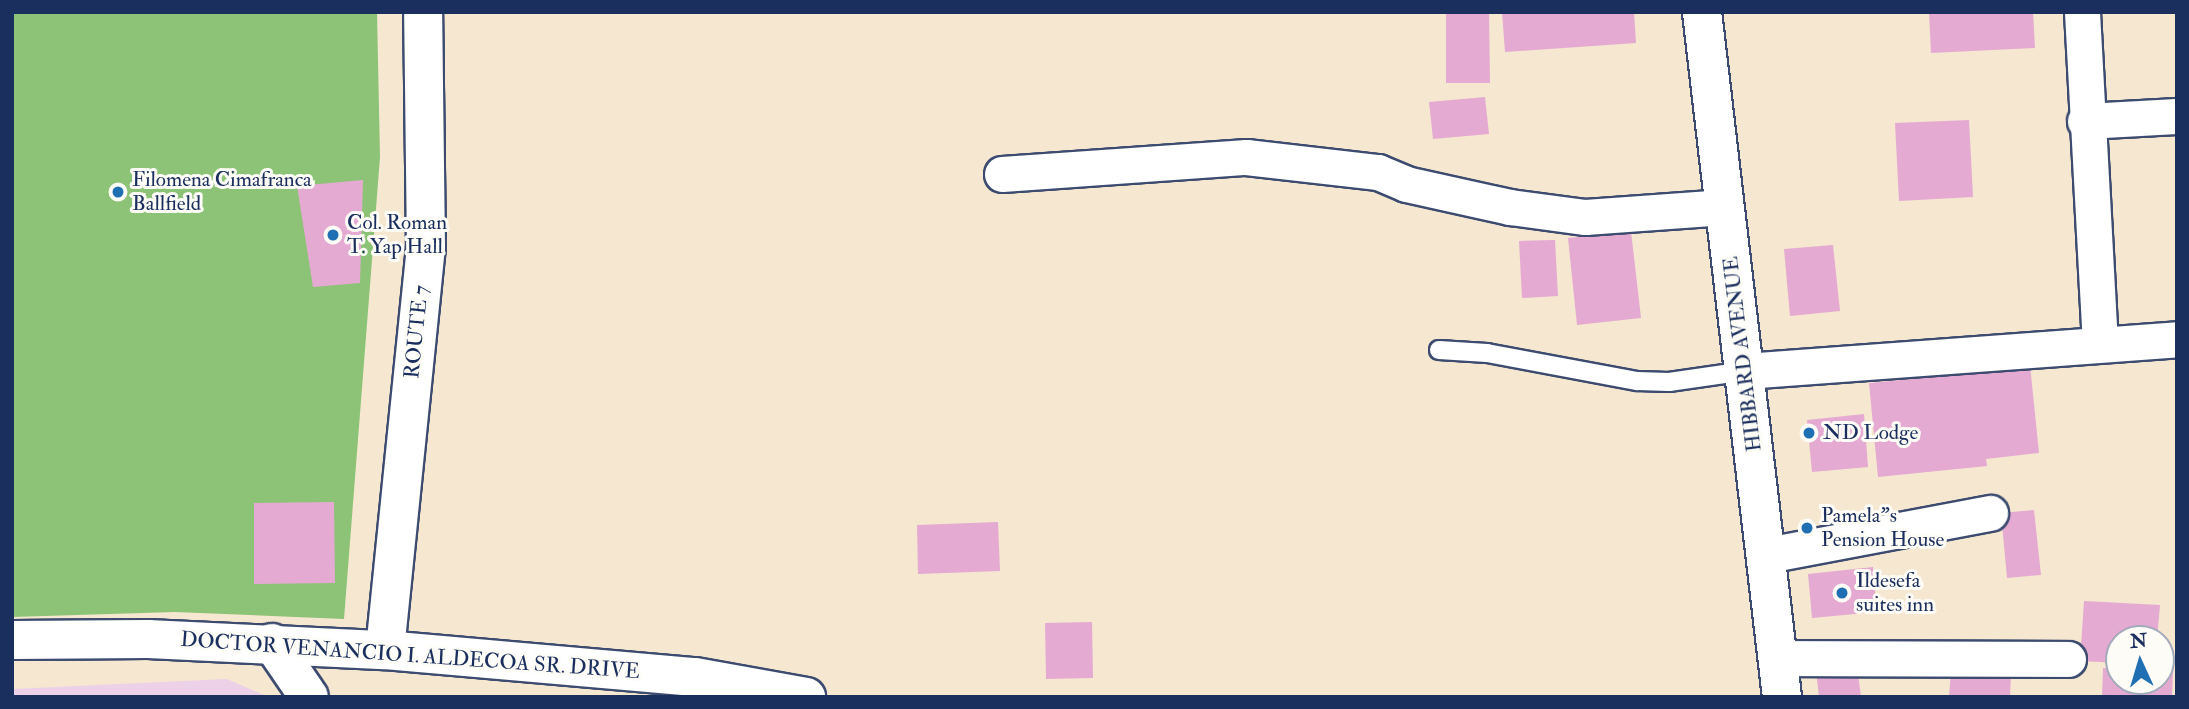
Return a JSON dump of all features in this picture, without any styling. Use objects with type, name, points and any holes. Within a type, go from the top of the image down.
[{"type":"main road","name":"ROUTE 7","points":[[385,650],[426,248],[423,12]]},
{"type":"main road","name":"HIBBARD AVENUE","points":[[1702,12],[1782,697]]},
{"type":"main road","name":"DOCTOR VENANCIO I. ALDECOA SR. DRIVE","points":[[12,640],[272,643],[385,650],[695,677],[806,697]]},
{"type":"main road","points":[[272,643],[309,697]]},
{"type":"street","points":[[2082,12],[2084,121],[2100,342]]},
{"type":"street","points":[[2084,121],[2177,117]]},
{"type":"street","points":[[1002,173],[1246,157],[1378,172],[1406,184],[1510,207],[1585,217],[1725,207]]},
{"type":"street","points":[[1745,371],[2100,342],[2177,339]]},
{"type":"street","points":[[1767,555],[1990,513]]},
{"type":"street","points":[[1778,658],[2068,659]]},
{"type":"lane","points":[[1439,350],[1487,353],[1637,380],[1669,382],[1745,371]]},
{"type":"shaded area","points":[[227,679],[269,697],[12,697],[12,689]]},
{"type":"green space","points":[[12,12],[377,12],[380,157],[344,619],[175,612],[12,617]]},
{"type":"building","points":[[1446,12],[1489,12],[1490,83],[1446,83]]},
{"type":"building","points":[[1502,12],[1634,12],[1636,43],[1505,52]]},
{"type":"building","points":[[1929,12],[2033,12],[2035,48],[1931,53]]},
{"type":"building","points":[[1485,97],[1489,134],[1433,139],[1429,102]]},
{"type":"building","points":[[1969,120],[1973,197],[1899,201],[1895,123]]},
{"type":"building","name":"Col. Roman T. Yap Hall","points":[[363,180],[360,283],[313,287],[297,186]]},
{"type":"building","points":[[1631,231],[1641,318],[1577,325],[1568,238]]},
{"type":"building","points":[[1555,240],[1558,296],[1522,298],[1519,241]]},
{"type":"building","points":[[1833,245],[1840,311],[1790,316],[1784,249]]},
{"type":"building","points":[[2029,355],[2039,453],[1986,459],[1987,466],[1878,477],[1869,383],[1977,373],[1976,360]]},
{"type":"building","points":[[1864,414],[1868,467],[1812,472],[1807,420]]},
{"type":"building","points":[[334,502],[335,583],[254,584],[254,503]]},
{"type":"building","points":[[2034,510],[2041,575],[2007,578],[2001,513]]},
{"type":"building","points":[[998,522],[1000,571],[918,574],[917,525]]},
{"type":"building","name":"Ildesefa suites inn","points":[[1873,567],[1877,612],[1812,618],[1808,574]]},
{"type":"building","points":[[2084,601],[2160,605],[2158,625],[2105,625],[2105,662],[2080,661]]},
{"type":"building","points":[[1092,622],[1093,678],[1046,679],[1045,623]]},
{"type":"building","points":[[1857,666],[1861,697],[1819,697],[1816,670]]},
{"type":"building","points":[[2103,668],[2105,695],[2172,695],[2172,697],[2102,697]]},
{"type":"building","points":[[1951,671],[2011,674],[2010,697],[1949,697]]},
{"type":"place","name":"Filomena Cimafranca Ballfield","points":[[118,192]]},
{"type":"place","name":"Col. Roman T. Yap Hall","points":[[333,235]]},
{"type":"place","name":"ND Lodge","points":[[1809,433]]},
{"type":"place","name":"Pamela\"s Pension House","points":[[1807,528]]},
{"type":"place","name":"Ildesefa suites inn","points":[[1842,593]]}]
